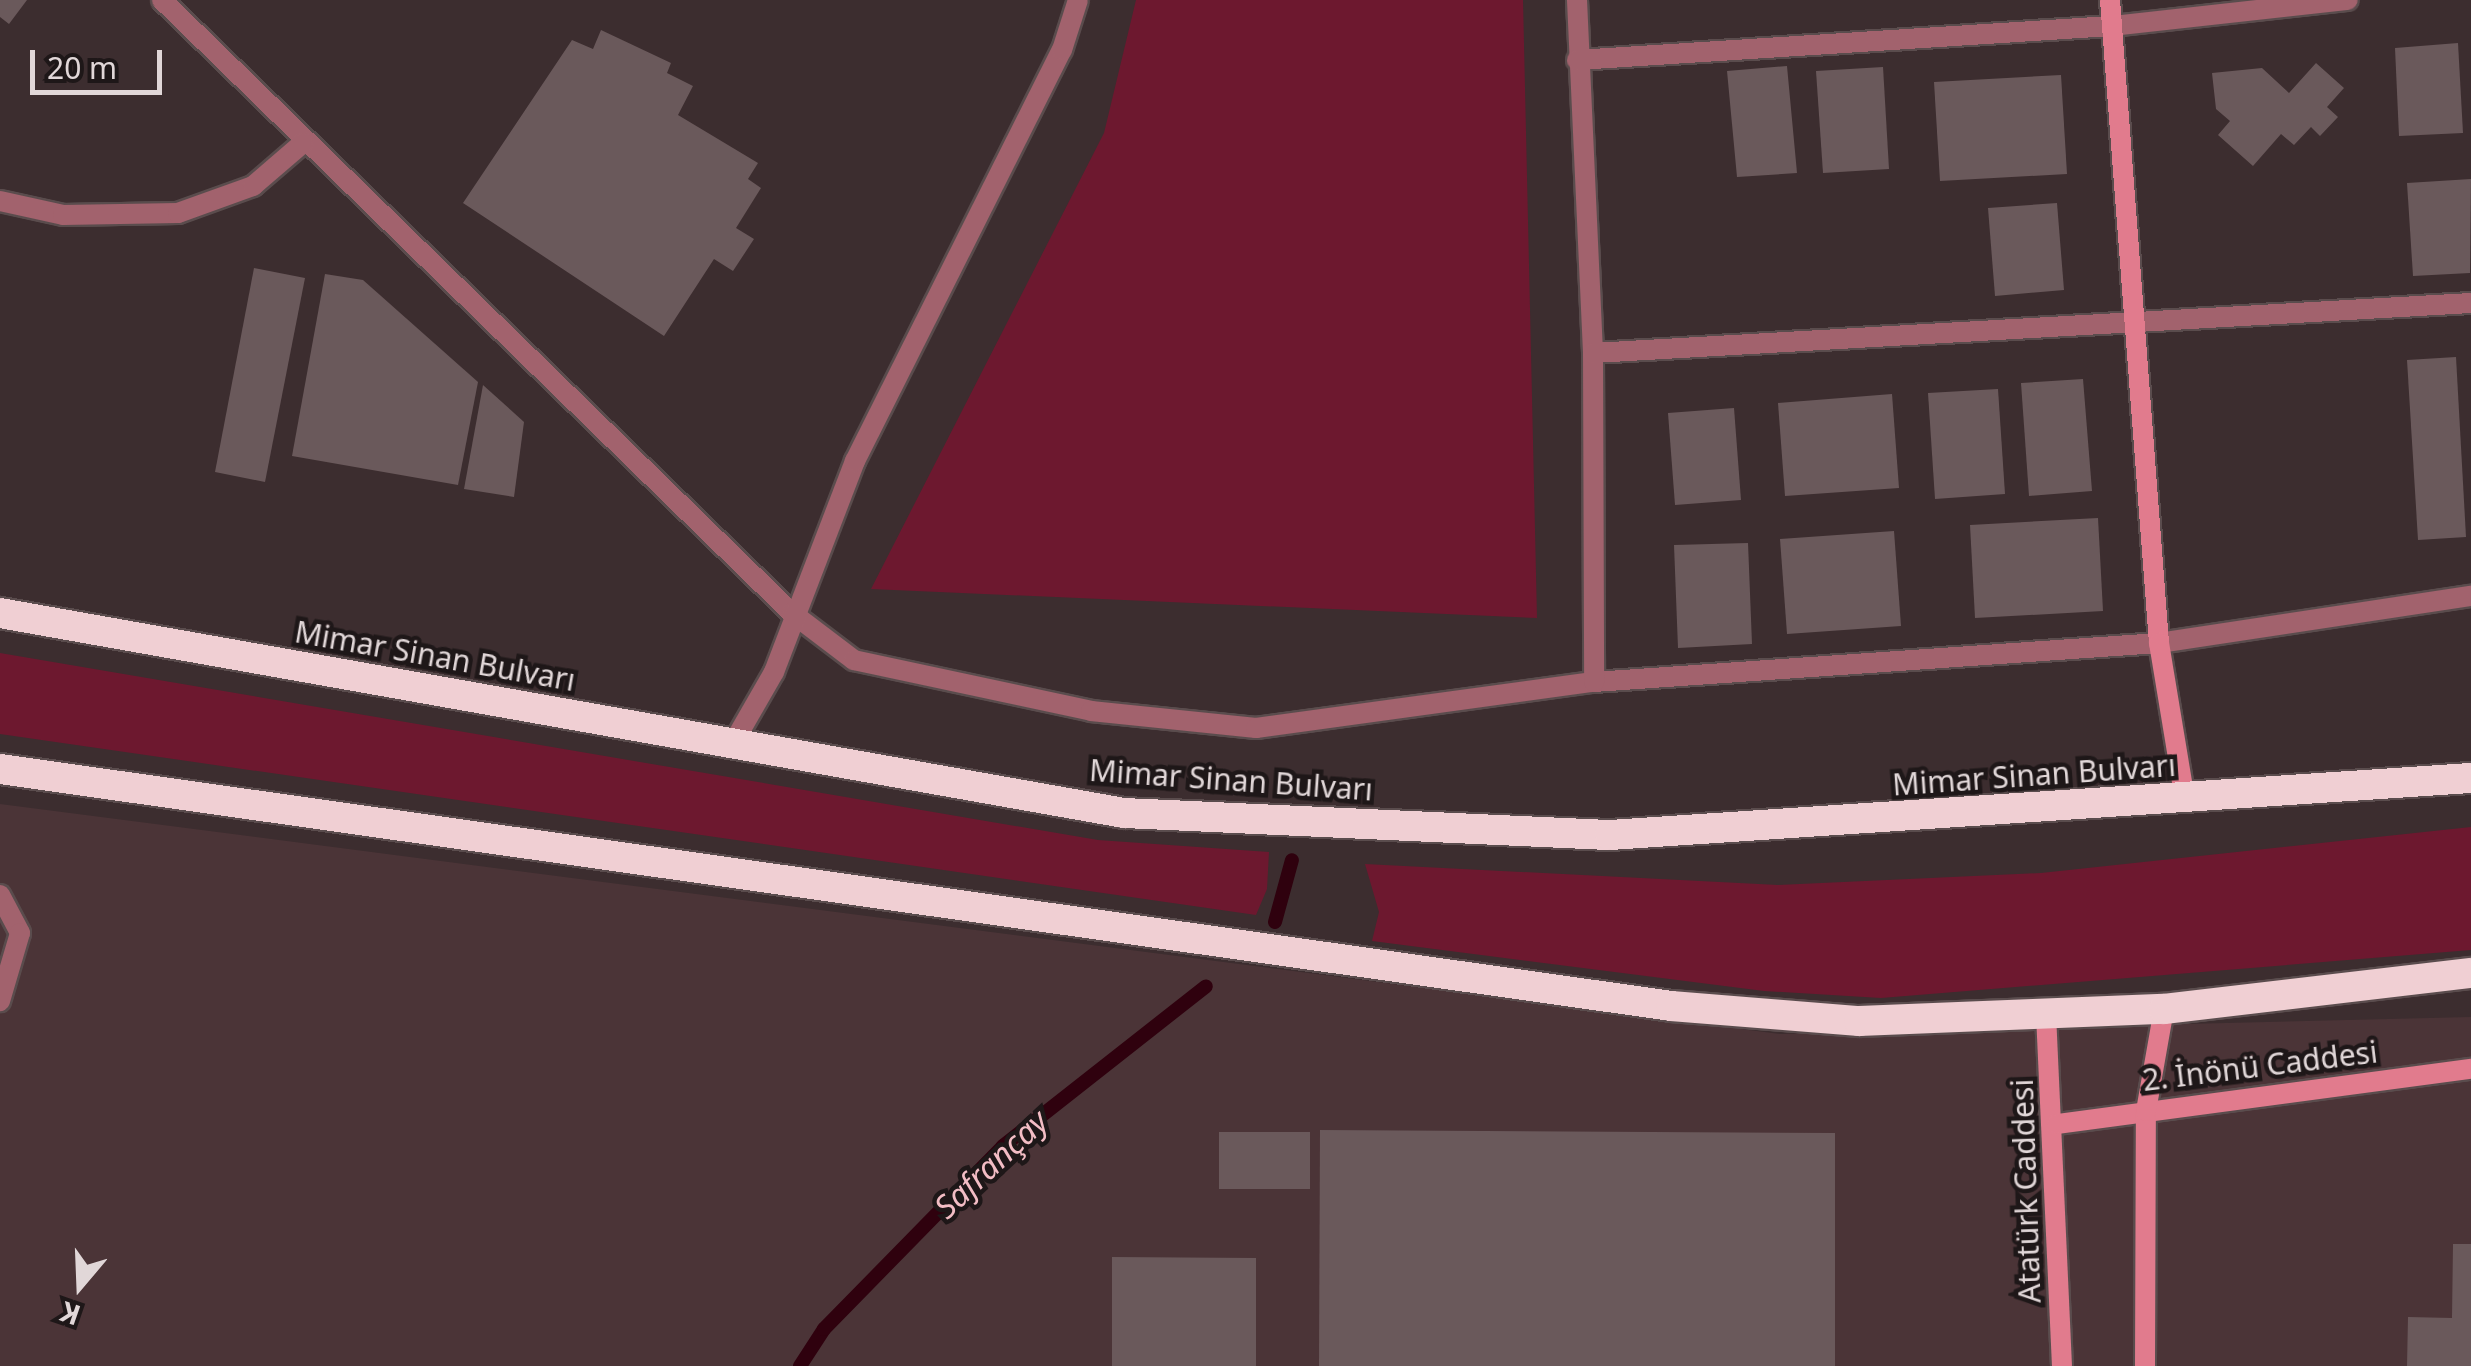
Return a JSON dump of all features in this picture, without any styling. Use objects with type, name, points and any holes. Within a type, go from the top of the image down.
[{"type":"highway","name":"Mimar Sinan Bulvarı","points":[[0,613],[1124,813],[1610,836],[2471,778]]},
{"type":"highway","points":[[0,769],[1652,1004],[1859,1020],[2164,1010],[2471,974]]},
{"type":"street","points":[[162,0],[302,143],[792,612],[854,660],[1091,712],[1256,728],[1594,682],[2159,643],[2471,596]]},
{"type":"street","points":[[732,744],[774,672],[792,612],[855,461],[1062,50],[1078,0]]},
{"type":"street","points":[[1577,0],[1593,353],[1594,682]]},
{"type":"street","points":[[2110,0],[2130,325],[2159,643],[2185,800]]},
{"type":"street","points":[[1577,60],[2112,26],[2348,0]]},
{"type":"street","points":[[0,201],[63,215],[178,213],[253,186],[302,143]]},
{"type":"street","points":[[1593,353],[2471,303]]},
{"type":"street","points":[[0,895],[20,933],[0,1001]]},
{"type":"street","points":[[2145,1366],[2146,1111],[2164,1010]]},
{"type":"street","name":"Atatürk Caddesi","points":[[2046,1014],[2057,1124],[2062,1366]]},
{"type":"street","name":"2. İnönü Caddesi","points":[[2057,1124],[2471,1069]]},
{"type":"shaded area","points":[[1136,0],[1523,0],[1537,618],[871,589],[1104,133]]},
{"type":"shaded area","points":[[0,653],[1098,840],[1269,852],[1267,889],[1256,915],[0,734]]},
{"type":"shaded area","points":[[0,804],[1780,1034],[2471,1017],[2471,1366],[0,1366]]},
{"type":"shaded area","points":[[2471,827],[2471,950],[1881,998],[1764,991],[1372,941],[1379,912],[1365,864],[1778,885],[2041,873]]},
{"type":"building","points":[[0,0],[27,0],[9,24],[0,17]]},
{"type":"building","points":[[601,30],[671,63],[667,73],[693,86],[678,115],[758,163],[748,179],[761,188],[736,228],[754,239],[733,271],[714,259],[664,336],[463,203],[572,40],[593,49]]},
{"type":"building","points":[[2458,43],[2463,133],[2399,136],[2395,48]]},
{"type":"building","points":[[2316,63],[2344,88],[2327,107],[2338,117],[2320,136],[2311,127],[2294,145],[2281,134],[2253,166],[2218,135],[2230,121],[2216,109],[2212,73],[2262,68],[2289,93]]},
{"type":"building","points":[[1787,66],[1797,173],[1737,177],[1727,71]]},
{"type":"building","points":[[1883,67],[1889,169],[1823,173],[1816,71]]},
{"type":"building","points":[[2061,75],[2067,174],[1940,181],[1934,82]]},
{"type":"building","points":[[2471,179],[2470,273],[2413,276],[2407,183]]},
{"type":"building","points":[[2057,203],[2064,290],[1995,296],[1988,208]]},
{"type":"building","points":[[254,268],[305,278],[265,482],[215,472]]},
{"type":"building","points":[[325,274],[363,280],[478,382],[458,485],[292,456]]},
{"type":"building","points":[[2456,357],[2466,537],[2418,540],[2407,360]]},
{"type":"building","points":[[2083,379],[2092,491],[2029,496],[2021,383]]},
{"type":"building","points":[[483,385],[524,422],[514,497],[464,489]]},
{"type":"building","points":[[1998,389],[2005,494],[1935,499],[1928,393]]},
{"type":"building","points":[[1892,394],[1899,488],[1785,496],[1778,403]]},
{"type":"building","points":[[1734,408],[1741,500],[1675,505],[1668,413]]},
{"type":"building","points":[[2098,518],[2103,611],[1975,618],[1970,525]]},
{"type":"building","points":[[1894,531],[1901,626],[1787,634],[1780,539]]},
{"type":"building","points":[[1748,543],[1752,644],[1678,648],[1674,545]]},
{"type":"building","points":[[1320,1130],[1835,1133],[1835,1366],[1319,1366]]},
{"type":"building","points":[[1219,1132],[1310,1132],[1310,1189],[1219,1189]]},
{"type":"building","points":[[2453,1244],[2471,1244],[2471,1366],[2407,1366],[2408,1317],[2452,1318]]},
{"type":"building","points":[[1112,1257],[1256,1258],[1256,1366],[1112,1366]]},
{"type":"waterway","name":"Safrançay","points":[[1275,922],[1292,860]]},
{"type":"waterway","name":"Safrançay","points":[[800,1366],[824,1329],[1003,1146],[1206,986]]}]
